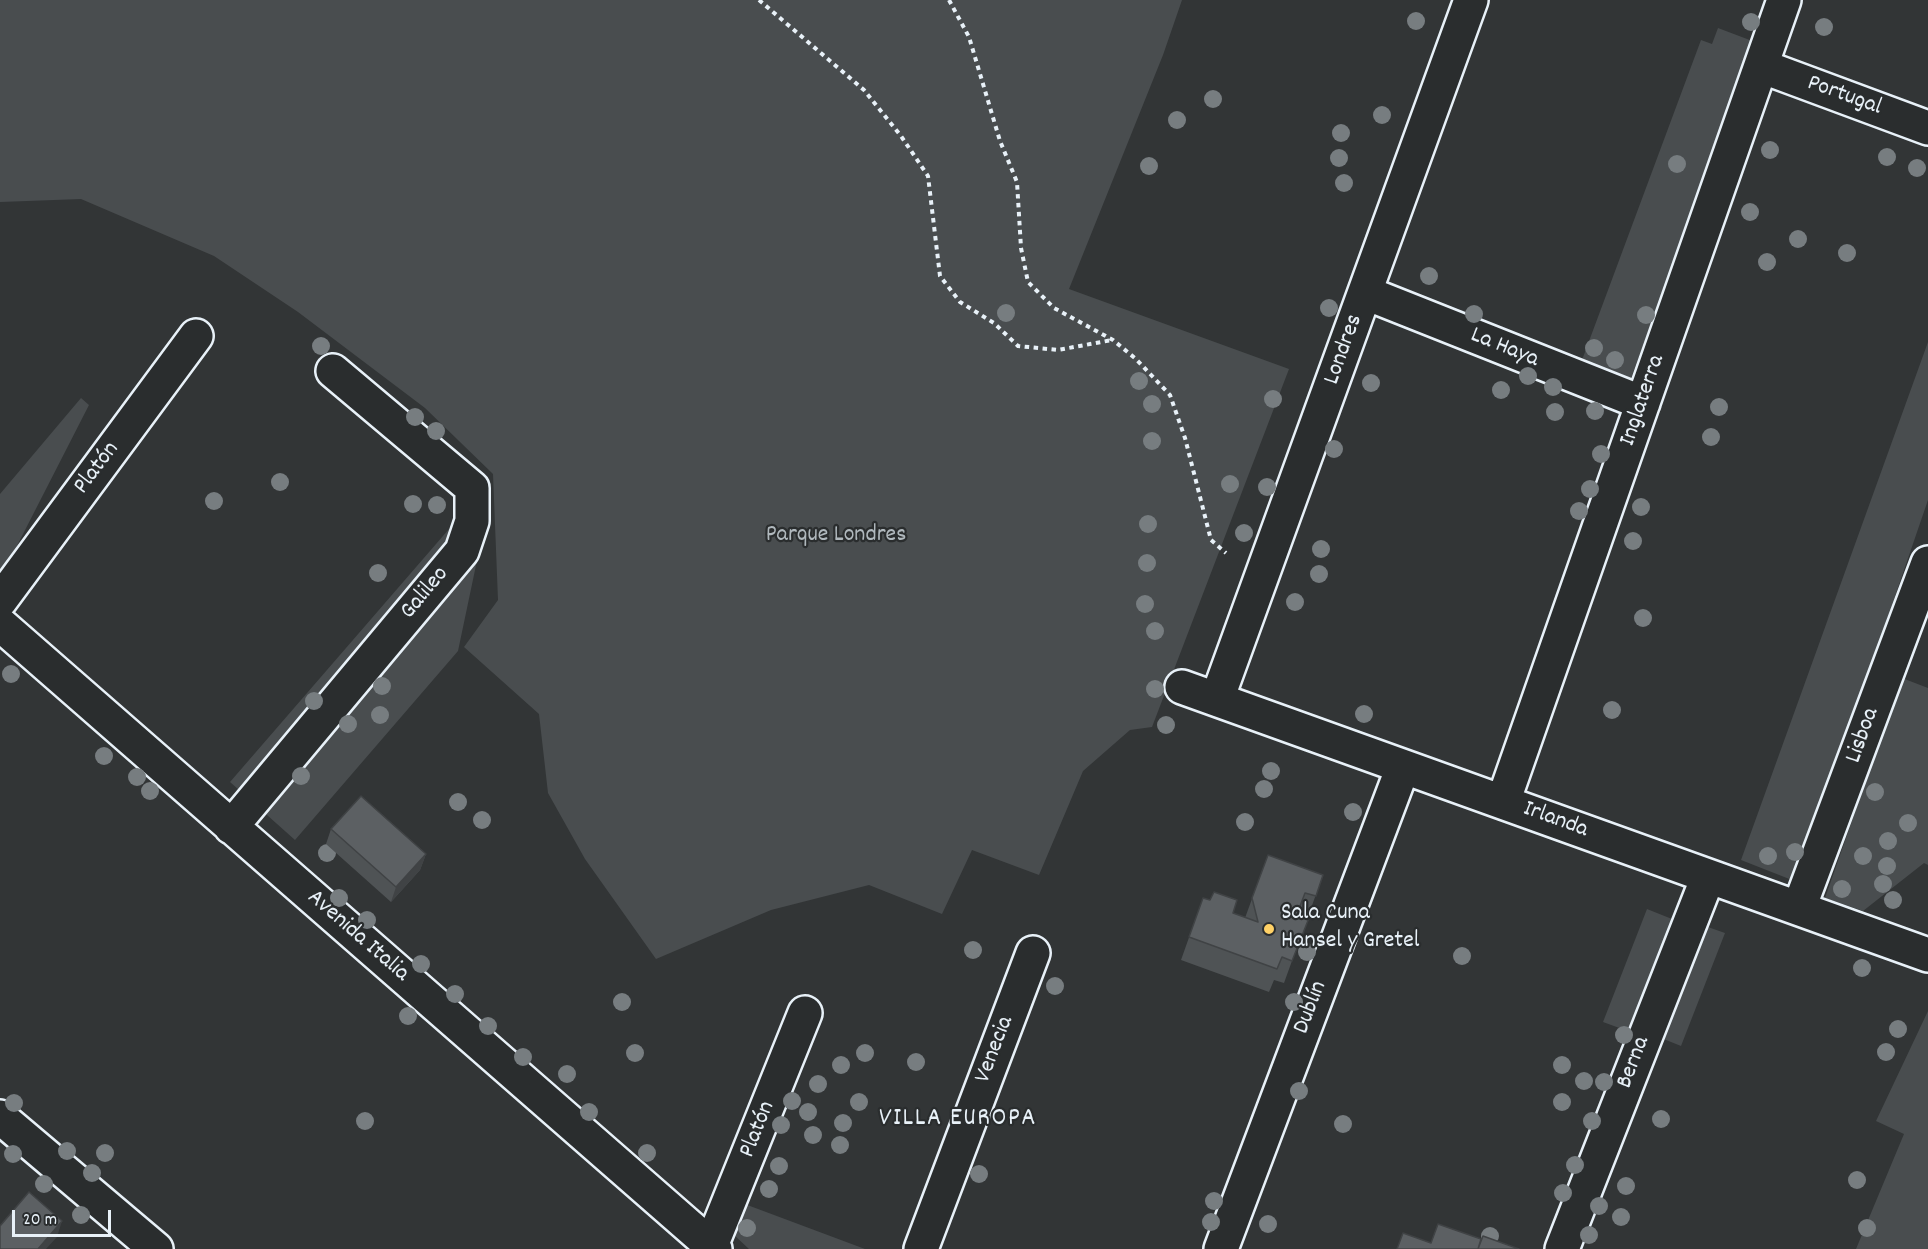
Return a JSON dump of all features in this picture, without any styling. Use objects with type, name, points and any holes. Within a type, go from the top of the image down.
[{"type":"street","name":"Londres","points":[[1216,699],[1471,0]]},
{"type":"street","name":"Inglaterra","points":[[1503,802],[1784,0]]},
{"type":"street","name":"Portugal","points":[[1761,66],[1928,128]]},
{"type":"street","name":"La Haya","points":[[1366,293],[1643,403]]},
{"type":"street","name":"Platón","points":[[0,601],[196,336]]},
{"type":"street","name":"Galileo","points":[[231,827],[462,551],[472,522],[472,488],[333,371]]},
{"type":"street","name":"Lisboa","points":[[1799,908],[1928,563]]},
{"type":"street","name":"Avenida Italia","points":[[0,624],[713,1248]]},
{"type":"street","name":"Irlanda","points":[[1182,687],[1928,955]]},
{"type":"street","name":"Dublín","points":[[1221,1249],[1403,768]]},
{"type":"street","name":"Berna","points":[[1562,1249],[1708,877]]},
{"type":"street","name":"Venecia","points":[[921,1249],[1032,953]]},
{"type":"street","name":"Platón","points":[[713,1248],[805,1013]]},
{"type":"street","points":[[0,1117],[156,1249]]},
{"type":"path","points":[[759,0],[864,90],[902,136],[928,177],[940,276],[960,302],[994,323],[1018,346],[1058,350],[1113,339]]},
{"type":"path","points":[[949,0],[969,37],[999,141],[1017,182],[1021,248],[1028,282],[1054,308],[1113,339],[1136,359],[1170,395],[1185,438],[1211,540],[1226,553]]},
{"type":"green space","name":"Parque Londres","points":[[0,0],[1182,0],[1163,55],[1069,289],[1289,369],[1152,727],[1130,730],[1083,771],[1039,875],[972,850],[942,914],[869,885],[771,910],[656,959],[585,859],[548,793],[539,714],[464,647],[498,600],[493,474],[425,408],[298,312],[214,256],[81,199],[0,202]]},
{"type":"green space","points":[[1718,28],[1755,42],[1631,378],[1582,360],[1701,40],[1712,44]]},
{"type":"green space","points":[[1928,342],[1928,500],[1797,882],[1741,860]]},
{"type":"green space","points":[[81,398],[89,405],[0,579],[0,494]]},
{"type":"green space","points":[[449,529],[479,551],[458,651],[295,840],[230,782]]},
{"type":"green space","points":[[1902,678],[1928,688],[1928,865],[1924,863],[1863,911],[1825,898]]},
{"type":"green space","points":[[1647,909],[1677,921],[1633,1033],[1603,1022]]},
{"type":"green space","points":[[1705,926],[1725,933],[1681,1046],[1661,1038]]},
{"type":"green space","points":[[1928,1011],[1928,1249],[1856,1249],[1904,1134],[1876,1121]]},
{"type":"green space","points":[[742,1203],[865,1249],[749,1249],[734,1235]]},
{"type":"building","points":[[361,796],[426,854],[396,887],[331,829]]},
{"type":"building","name":"Sala Cuna Hansel y Gretel","points":[[1268,855],[1323,875],[1316,896],[1305,893],[1297,914],[1309,918],[1292,961],[1282,957],[1277,969],[1189,937],[1203,898],[1210,900],[1214,892],[1237,900],[1233,913],[1258,922],[1252,898]]},
{"type":"building","points":[[29,1192],[62,1221],[38,1249],[0,1249],[0,1226]]},
{"type":"building","points":[[1438,1224],[1481,1239],[1478,1249],[1397,1249],[1403,1233],[1431,1243]]},
{"type":"building","points":[[1483,1236],[1519,1249],[1478,1249]]},
{"type":"place","name":"Sala Cuna Hansel y Gretel","points":[[1269,929]]},
{"type":"district","name":"VILLA EUROPA","points":[[958,1120]]}]
